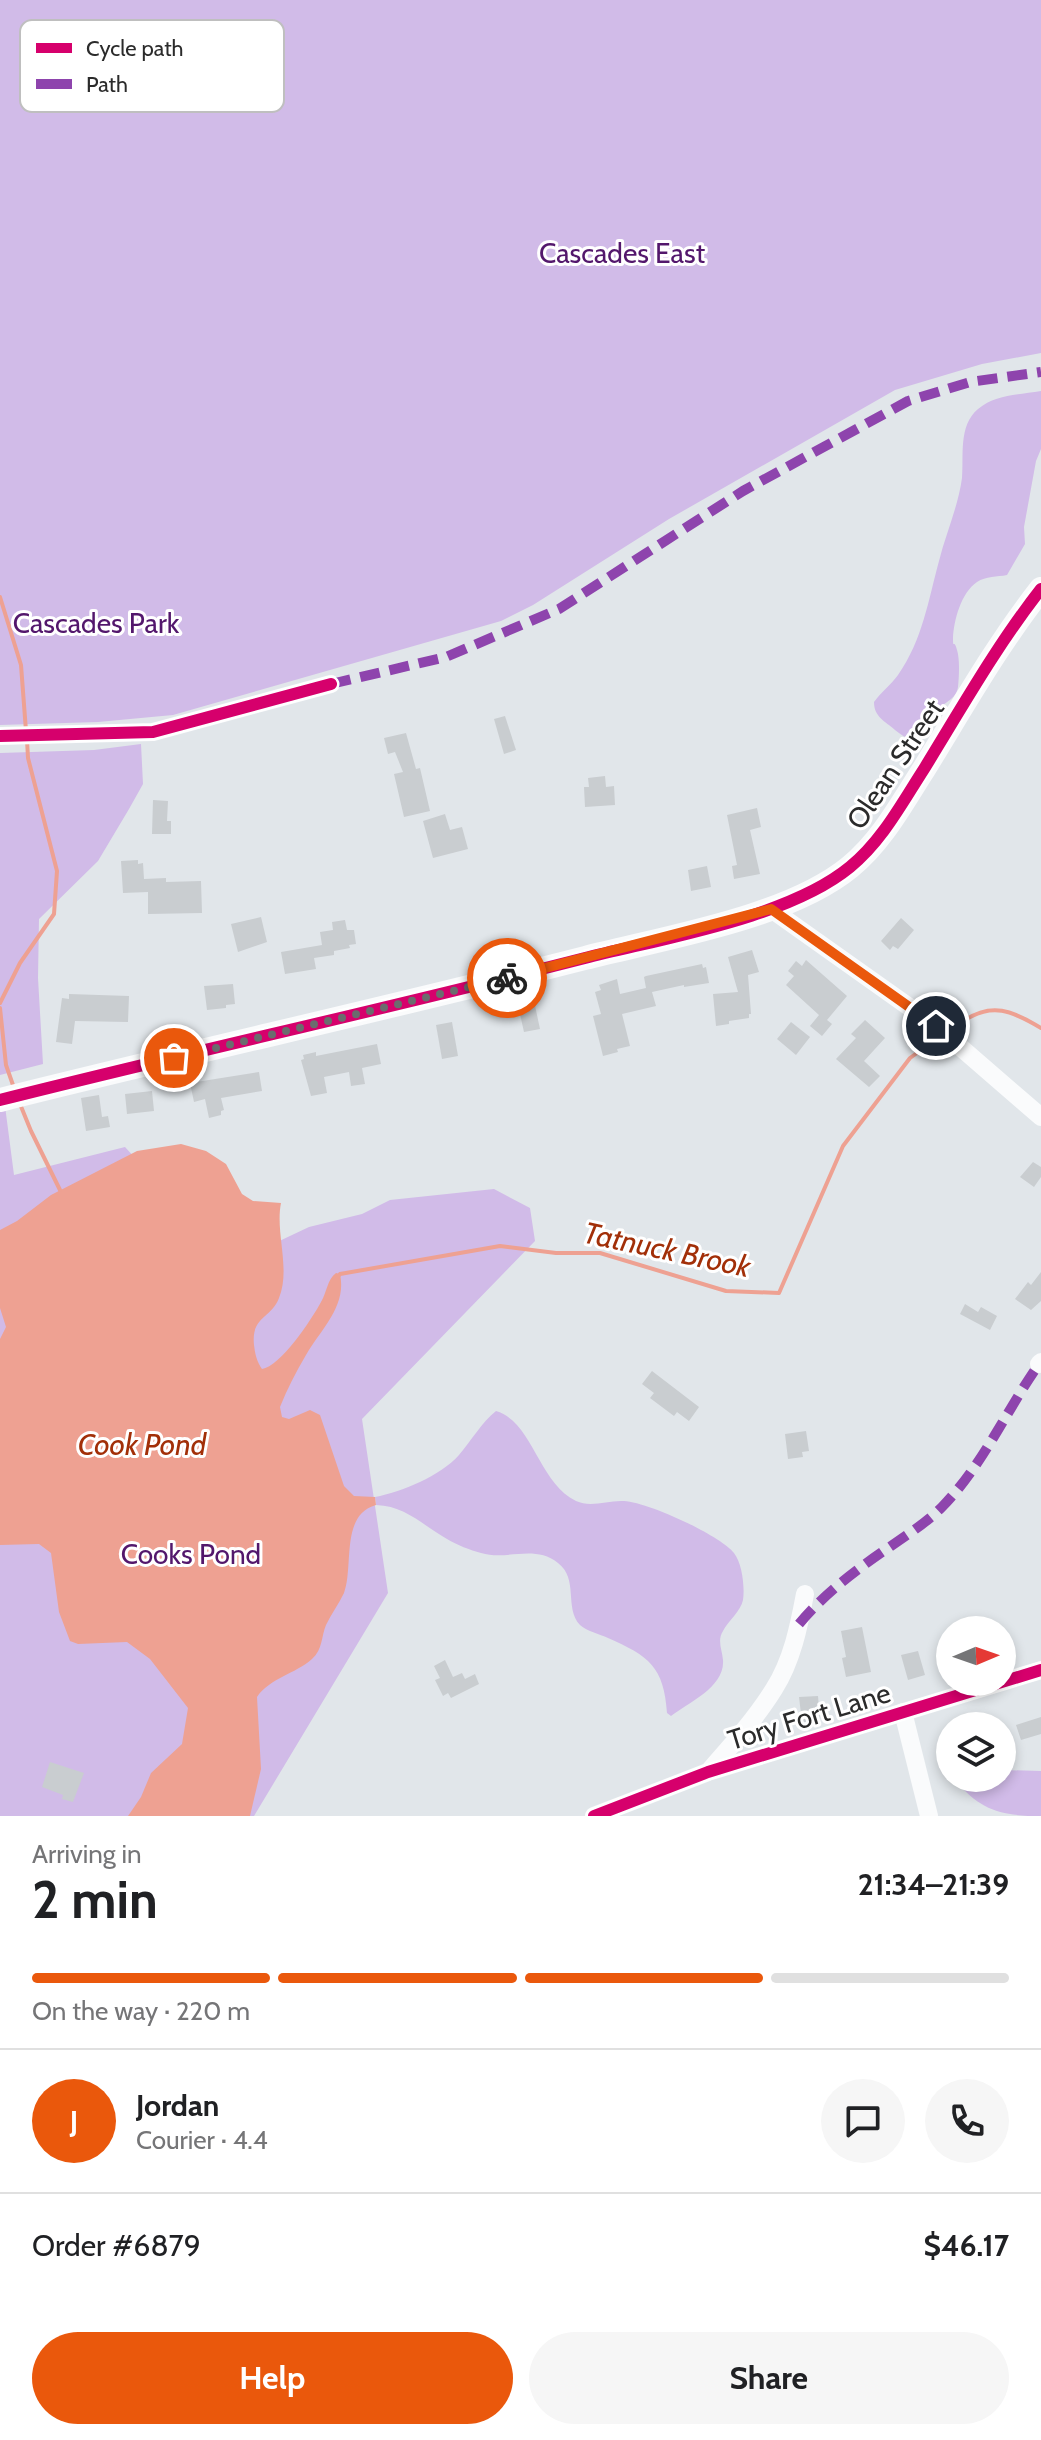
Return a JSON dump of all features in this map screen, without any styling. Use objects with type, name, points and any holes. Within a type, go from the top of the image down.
[{"type":"street","name":"Olean Street","points":[[11,1097],[508,978],[771,909],[813,890],[850,867],[887,828],[1010,632],[1041,589]]},
{"type":"street","points":[[0,736],[153,732],[331,684]]},
{"type":"street","points":[[771,909],[936,1026],[1041,1117]]},
{"type":"street","points":[[708,1772],[776,1686],[792,1647],[805,1594]]},
{"type":"street","name":"Tory Fort Lane","points":[[594,1816],[708,1772],[1041,1670]]},
{"type":"street","points":[[903,1712],[929,1816]]},
{"type":"green space","points":[[0,0],[1041,0],[1041,353],[982,364],[895,390],[669,519],[533,605],[501,621],[173,715],[98,722],[0,725]]},
{"type":"green space","points":[[1041,391],[1041,449],[1024,527],[1025,544],[1007,575],[980,580],[967,593],[959,607],[954,631],[953,643],[959,663],[957,691],[938,710],[922,736],[917,739],[904,737],[881,718],[874,702],[898,675],[919,634],[960,489],[967,424],[978,409],[992,400]]},
{"type":"green space","points":[[141,744],[143,784],[129,809],[98,861],[39,919],[38,978],[43,1064],[0,1075],[0,753],[94,750]]},
{"type":"green space","name":"Cook Pond","points":[[5,1106],[14,1175],[125,1147],[181,1208],[273,1244],[309,1227],[362,1214],[390,1200],[494,1189],[530,1208],[535,1241],[362,1419],[388,1593],[254,1816],[0,1816],[0,1107]]},
{"type":"green space","points":[[496,1411],[509,1417],[519,1427],[553,1480],[576,1501],[594,1504],[624,1501],[649,1507],[714,1537],[737,1557],[744,1589],[743,1600],[721,1634],[722,1670],[712,1686],[671,1716],[667,1713],[662,1684],[652,1665],[634,1651],[580,1625],[573,1610],[568,1577],[558,1563],[540,1555],[477,1552],[451,1541],[405,1513],[376,1505],[375,1497],[420,1482],[451,1463]]},
{"type":"green space","points":[[1016,1770],[1041,1771],[1041,1816],[1004,1813],[974,1799],[967,1792],[1016,1792]]},
{"type":"water","name":"Cook Pond","points":[[181,1144],[206,1151],[226,1164],[242,1194],[253,1201],[281,1203],[282,1287],[276,1305],[258,1323],[254,1336],[256,1355],[262,1369],[278,1360],[295,1341],[317,1310],[331,1279],[336,1273],[340,1274],[340,1296],[336,1307],[299,1368],[280,1407],[282,1417],[289,1419],[310,1410],[320,1415],[344,1486],[354,1496],[375,1497],[376,1505],[357,1519],[350,1543],[344,1593],[326,1625],[318,1651],[312,1659],[269,1685],[257,1697],[261,1769],[250,1816],[128,1816],[141,1797],[151,1773],[182,1744],[188,1708],[150,1659],[127,1642],[78,1644],[70,1641],[59,1612],[51,1553],[39,1544],[0,1545],[0,1339],[6,1327],[0,1308],[0,1230],[51,1195],[137,1151]]},
{"type":"building","points":[[505,716],[516,750],[504,754],[494,719]]},
{"type":"building","points":[[406,733],[416,769],[420,768],[430,811],[404,817],[394,774],[403,772],[395,752],[388,754],[384,738]]},
{"type":"building","points":[[605,776],[606,787],[614,786],[615,805],[585,807],[584,787],[589,787],[588,778]]},
{"type":"building","points":[[153,800],[168,801],[167,821],[171,821],[171,834],[152,834]]},
{"type":"building","points":[[757,808],[761,827],[750,830],[760,874],[734,879],[732,866],[737,865],[727,815]]},
{"type":"building","points":[[445,814],[450,830],[462,827],[468,849],[433,858],[423,821]]},
{"type":"building","points":[[138,860],[138,864],[143,863],[144,879],[201,881],[202,913],[148,914],[148,892],[123,893],[121,861]]},
{"type":"building","points":[[707,866],[711,887],[691,891],[688,870]]},
{"type":"building","points":[[261,917],[267,942],[238,952],[231,924]]},
{"type":"building","points":[[901,918],[914,930],[898,949],[893,946],[890,950],[881,941]]},
{"type":"building","points":[[345,920],[347,930],[354,930],[356,944],[334,951],[334,955],[314,958],[316,969],[285,974],[281,952],[322,945],[320,932],[333,930],[332,922]]},
{"type":"building","points":[[752,950],[759,972],[748,975],[751,1014],[749,1018],[716,1026],[713,994],[738,992],[728,957]]},
{"type":"building","points":[[806,960],[847,996],[827,1020],[832,1024],[822,1036],[810,1026],[819,1015],[786,985],[794,976],[788,971],[796,961],[802,966]]},
{"type":"building","points":[[702,964],[703,968],[706,967],[709,983],[652,992],[656,1006],[622,1014],[630,1046],[603,1056],[593,1016],[601,1014],[595,992],[601,990],[599,985],[617,979],[620,994],[646,988],[646,976]]},
{"type":"building","points":[[233,984],[235,1004],[207,1010],[204,986]]},
{"type":"building","points":[[69,994],[129,996],[128,1022],[75,1021],[72,1044],[56,1042],[62,998],[69,999]]},
{"type":"building","points":[[534,1001],[540,1029],[524,1032],[518,1005]]},
{"type":"building","points":[[865,1020],[885,1038],[864,1061],[880,1076],[869,1087],[836,1059],[856,1038],[851,1034]]},
{"type":"building","points":[[452,1022],[458,1056],[442,1059],[436,1025]]},
{"type":"building","points":[[791,1022],[810,1037],[796,1055],[777,1039]]},
{"type":"building","points":[[377,1044],[381,1064],[362,1068],[365,1084],[351,1086],[349,1072],[324,1077],[327,1093],[311,1096],[301,1060],[304,1059],[303,1055],[316,1052],[316,1056]]},
{"type":"building","points":[[259,1072],[262,1091],[221,1098],[224,1110],[221,1115],[209,1118],[205,1099],[194,1102],[190,1083]]},
{"type":"building","points":[[152,1091],[154,1111],[127,1114],[125,1094]]},
{"type":"building","points":[[99,1095],[102,1117],[108,1116],[110,1127],[86,1131],[81,1098]]},
{"type":"building","points":[[1033,1162],[1041,1167],[1041,1177],[1034,1187],[1020,1177]]},
{"type":"building","points":[[1041,1272],[1041,1301],[1031,1310],[1015,1299],[1028,1282],[1031,1285]]},
{"type":"building","points":[[965,1304],[978,1312],[981,1307],[997,1316],[990,1330],[960,1314]]},
{"type":"building","points":[[652,1371],[699,1407],[689,1421],[677,1412],[674,1416],[650,1398],[654,1393],[642,1384]]},
{"type":"building","points":[[806,1431],[809,1451],[802,1452],[803,1457],[788,1459],[785,1434]]},
{"type":"building","points":[[862,1627],[871,1672],[846,1677],[841,1631]]},
{"type":"building","points":[[918,1651],[925,1675],[908,1680],[901,1655]]},
{"type":"building","points":[[445,1660],[453,1677],[462,1673],[465,1679],[475,1674],[479,1684],[451,1698],[448,1693],[443,1696],[435,1680],[440,1678],[434,1666]]},
{"type":"building","points":[[818,1696],[820,1721],[802,1722],[799,1697]]},
{"type":"building","points":[[1041,1717],[1041,1734],[1021,1740],[1016,1725]]},
{"type":"building","points":[[50,1762],[84,1773],[73,1802],[42,1787]]},
{"type":"waterway","points":[[0,597],[21,665],[26,731]]},
{"type":"waterway","points":[[0,1003],[20,963],[54,914],[57,871],[28,758],[27,740]]},
{"type":"waterway","points":[[0,1008],[6,1065],[14,1088]]},
{"type":"waterway","name":"Tatnuck Brook","points":[[962,1022],[993,1010],[1011,1013],[1041,1028]]},
{"type":"waterway","name":"Tatnuck Brook","points":[[338,1277],[340,1274],[500,1246],[556,1253],[600,1253],[726,1291],[779,1293],[843,1146],[910,1058],[939,1037]]},
{"type":"waterway","points":[[20,1104],[60,1190]]},
{"type":"marked path","points":[[331,684],[446,657],[559,609],[743,491],[908,401],[970,382],[1041,372]]},
{"type":"marked path","points":[[799,1624],[841,1583],[923,1524],[957,1491],[1039,1364]]},
{"type":"cycle path","points":[[0,1100],[687,934],[759,913],[824,885],[850,867],[882,834],[994,655],[1041,589]]},
{"type":"cycle path","points":[[0,736],[153,732],[331,684]]},
{"type":"cycle path","points":[[594,1816],[708,1772],[1041,1670]]},
{"type":"way so far","points":[[174,1058],[507,978]]},
{"type":"route","points":[[507,978],[771,909],[936,1026]]},
{"type":"park label","name":"Cascades East","points":[[622,253]]},
{"type":"park label","name":"Cascades Park","points":[[96,623]]},
{"type":"park label","name":"Cooks Pond","points":[[191,1554]]}]
